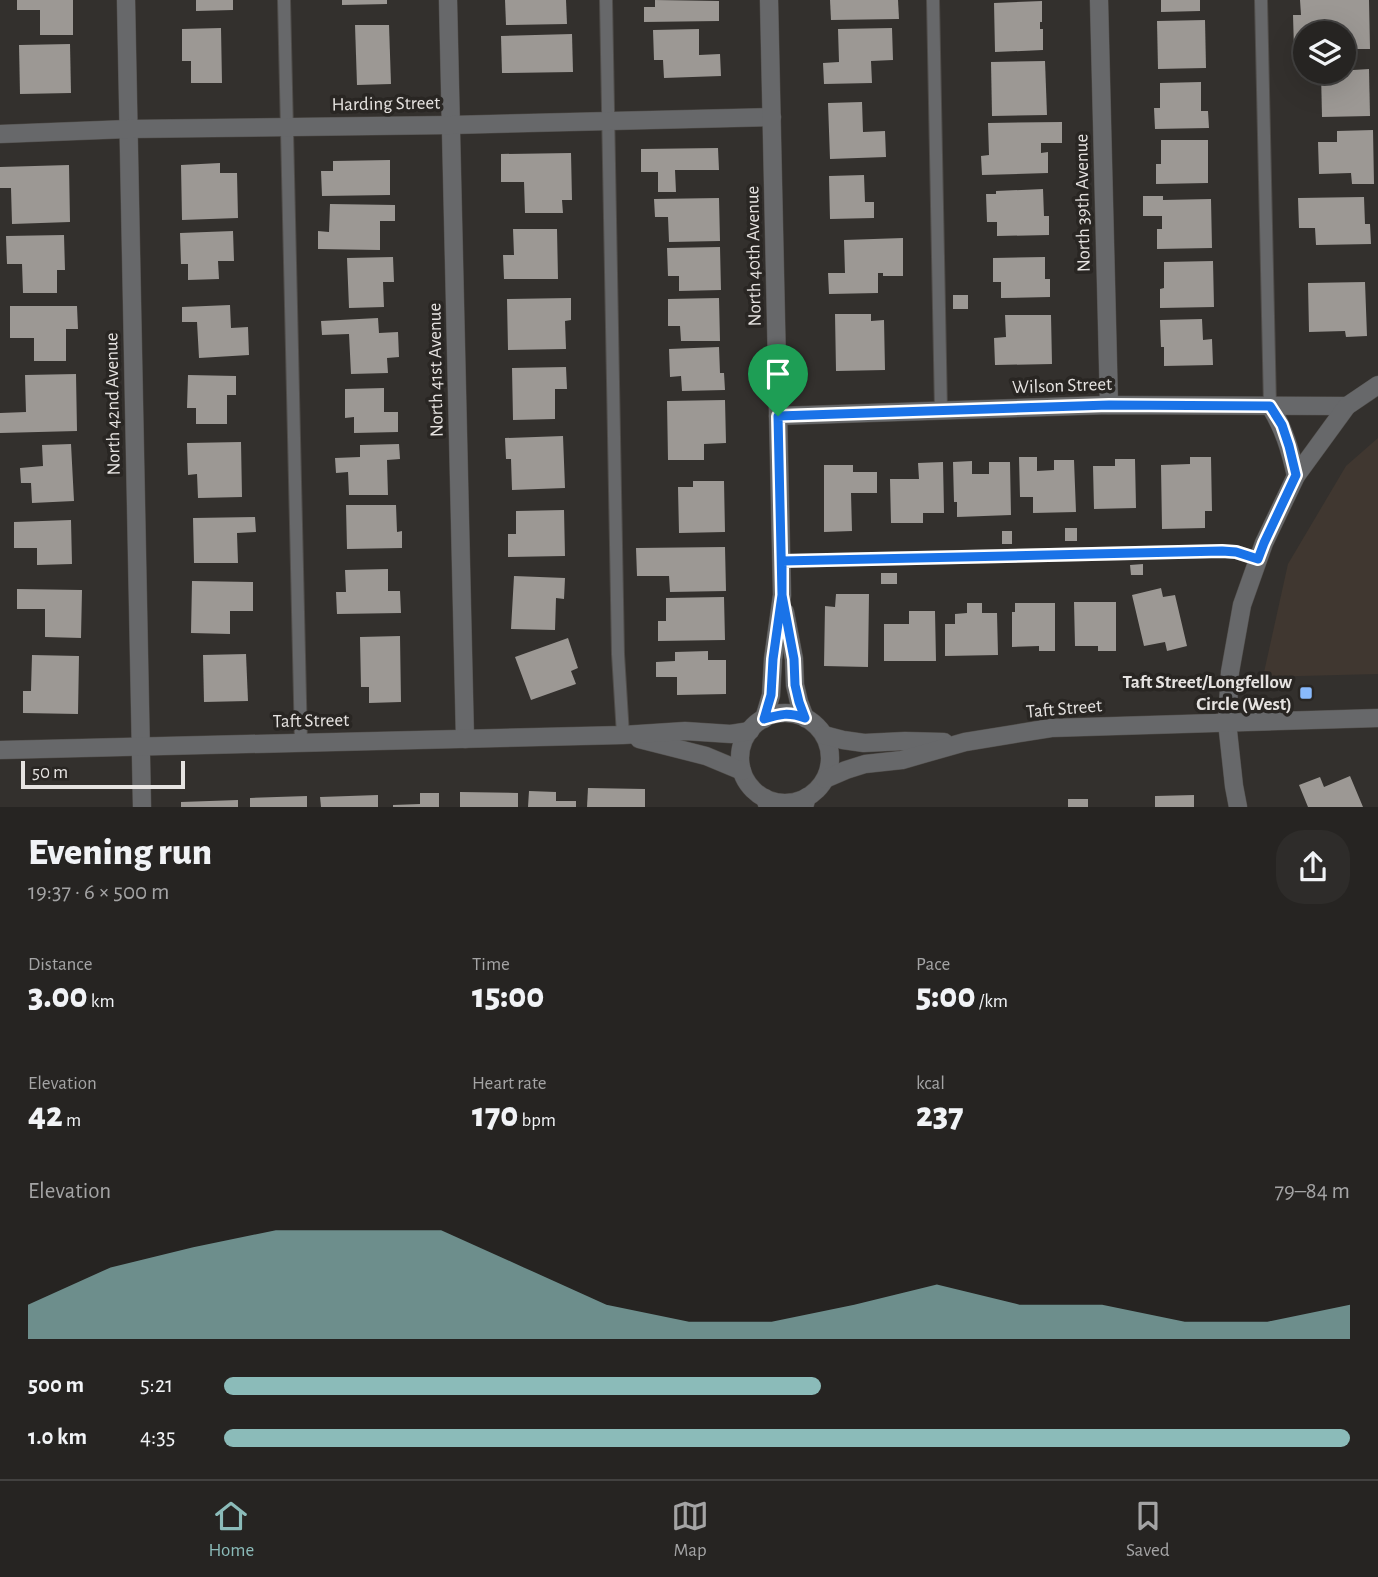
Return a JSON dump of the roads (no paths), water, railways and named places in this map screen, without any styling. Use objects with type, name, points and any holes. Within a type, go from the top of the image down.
[{"type":"street","name":"North 42nd Avenue","points":[[126,0],[142,807]]},
{"type":"street","name":"North 41st Avenue","points":[[448,0],[465,739]]},
{"type":"street","name":"North 40th Avenue","points":[[757,725],[771,695],[782,595],[769,0]]},
{"type":"street","name":"North 39th Avenue","points":[[1099,0],[1109,405]]},
{"type":"street","name":"Harding Street","points":[[0,134],[128,129],[772,117]]},
{"type":"street","points":[[1238,807],[1227,722],[1230,671],[1242,605],[1264,543],[1296,475],[1348,406],[1378,385]]},
{"type":"street","name":"Wilson Street","points":[[778,416],[1109,405],[1348,406]]},
{"type":"street","points":[[1270,406],[1282,425],[1296,475]]},
{"type":"street","name":"North 40th Avenue","points":[[782,595],[794,659],[795,685],[805,718]]},
{"type":"street","points":[[782,714],[805,718],[813,722],[824,735],[828,745],[830,757],[825,779],[806,802],[767,802],[748,782],[743,771],[740,761],[744,740],[757,725],[782,714]]},
{"type":"street","name":"Taft Street","points":[[825,779],[865,764],[902,760],[965,742],[1051,729],[1378,718]]},
{"type":"street","name":"Taft Street","points":[[0,750],[623,735],[685,731],[731,734],[757,725]]},
{"type":"street","name":"Taft Street","points":[[623,735],[706,756],[743,771]]},
{"type":"street","name":"Taft Street","points":[[824,735],[864,743],[965,742]]},
{"type":"lane","points":[[284,0],[301,743]]},
{"type":"lane","points":[[606,0],[618,654],[623,735]]},
{"type":"lane","points":[[933,0],[940,411]]},
{"type":"lane","points":[[1261,0],[1270,406]]},
{"type":"lane","points":[[782,561],[1222,551],[1258,559]]},
{"type":"place","name":"Taft Street/Longfellow Circle (West)","points":[[1306,693]]}]
